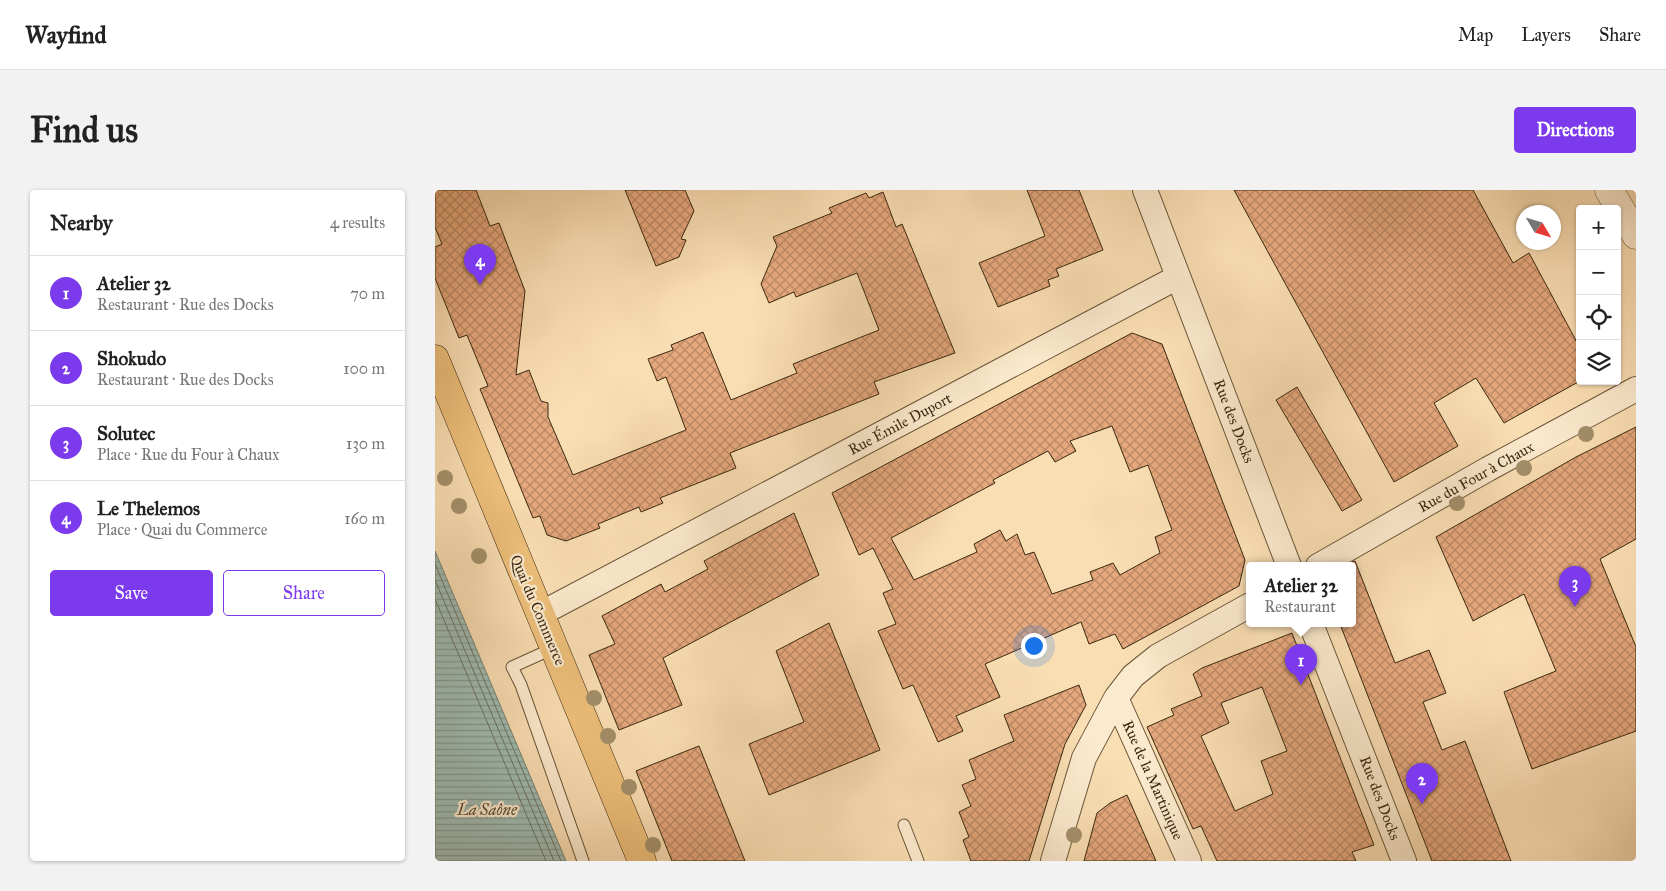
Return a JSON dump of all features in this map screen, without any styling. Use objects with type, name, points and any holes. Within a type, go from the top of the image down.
[{"type":"main road","name":"Quai du Commerce","points":[[435,359],[642,861]]},
{"type":"street","points":[[1145,190],[1178,277]]},
{"type":"street","points":[[1609,190],[1636,235]]},
{"type":"street","name":"Rue des Docks","points":[[1178,277],[1287,562]]},
{"type":"street","name":"Rue Émile Duport","points":[[540,614],[1178,277]]},
{"type":"street","name":"Rue du Four à Chaux","points":[[1325,562],[1488,469],[1636,389]]},
{"type":"street","points":[[1053,861],[1084,758],[1116,698],[1133,676],[1158,656],[1246,607]]},
{"type":"street","name":"Rue des Docks","points":[[1312,627],[1404,861]]},
{"type":"street","name":"Rue de la Martinique","points":[[1116,698],[1189,861]]},
{"type":"lane","points":[[554,648],[512,667],[521,685],[583,861]]},
{"type":"lane","points":[[904,825],[918,861]]},
{"type":"water","name":"La Saône","points":[[435,551],[566,861],[435,861]]},
{"type":"building","points":[[435,190],[476,190],[490,226],[499,223],[525,291],[516,375],[529,370],[541,401],[548,403],[548,417],[573,475],[686,430],[666,377],[657,381],[648,359],[673,350],[671,345],[703,332],[731,400],[797,373],[793,364],[879,330],[857,273],[796,297],[794,292],[769,303],[761,284],[777,246],[773,237],[832,213],[829,208],[866,193],[869,198],[883,192],[896,227],[902,224],[955,353],[874,382],[879,394],[730,453],[736,468],[660,498],[663,503],[641,512],[639,507],[598,524],[600,528],[566,541],[547,535],[540,516],[533,518],[480,389],[488,386],[467,335],[459,338],[435,278],[435,247],[442,244],[435,227]]},
{"type":"building","points":[[625,190],[685,190],[694,211],[681,239],[686,240],[679,257],[656,266]]},
{"type":"building","points":[[1027,190],[1079,190],[1103,250],[1056,269],[1059,276],[1048,280],[1050,286],[998,307],[979,263],[1045,236]]},
{"type":"building","points":[[1234,190],[1473,190],[1513,263],[1529,253],[1576,341],[1576,383],[1504,423],[1476,378],[1434,403],[1458,446],[1394,482]]},
{"type":"building","points":[[1132,333],[1162,344],[1245,560],[1239,586],[1123,649],[1115,634],[1089,644],[1081,622],[985,664],[1000,697],[956,716],[963,731],[938,742],[913,685],[903,689],[878,631],[896,624],[883,593],[893,589],[873,548],[859,555],[832,493]],"holes":[[[1112,426],[1130,472],[1148,465],[1172,530],[1155,537],[1160,553],[1120,575],[1113,563],[1090,572],[1093,580],[1052,594],[1034,552],[1025,555],[1017,534],[1006,541],[1000,530],[974,544],[977,552],[914,580],[891,538],[995,483],[993,480],[1048,451],[1055,462],[1076,451],[1070,441]]]},
{"type":"building","points":[[1297,387],[1362,500],[1342,511],[1276,400]]},
{"type":"building","points":[[1636,427],[1636,539],[1600,559],[1636,647],[1636,731],[1532,769],[1504,692],[1556,671],[1524,594],[1473,621],[1436,537],[1576,457]]},
{"type":"building","points":[[794,513],[819,575],[663,658],[682,705],[619,730],[589,655],[615,644],[602,616],[661,584],[665,592],[708,569],[704,561]]},
{"type":"building","points":[[1356,564],[1395,663],[1429,650],[1446,693],[1423,702],[1442,750],[1465,741],[1511,861],[1432,861],[1341,627],[1356,627]]},
{"type":"building","points":[[829,623],[880,750],[769,795],[749,744],[804,722],[776,651]]},
{"type":"building","points":[[1292,633],[1374,845],[1352,852],[1356,861],[1217,861],[1201,826],[1193,829],[1147,727],[1174,715],[1171,709],[1202,696],[1193,674],[1202,668]],"holes":[[[1262,687],[1287,751],[1261,761],[1273,794],[1235,811],[1201,736],[1229,723],[1221,703]]]},
{"type":"building","points":[[1079,685],[1086,705],[1065,744],[1029,861],[971,861],[963,840],[969,837],[959,812],[971,806],[962,785],[976,779],[969,760],[1014,741],[1004,715]]},
{"type":"building","points":[[699,746],[745,861],[672,861],[636,771]]},
{"type":"building","points":[[1127,795],[1156,861],[1084,861],[1097,813],[1110,803]]},
{"type":"place","name":"Le Thelemos","points":[[480,285]]},
{"type":"place","name":"Solutec","points":[[1575,607]]},
{"type":"place","name":"Atelier 32","points":[[1301,685]]},
{"type":"place","name":"Shokudo","points":[[1422,804]]}]
